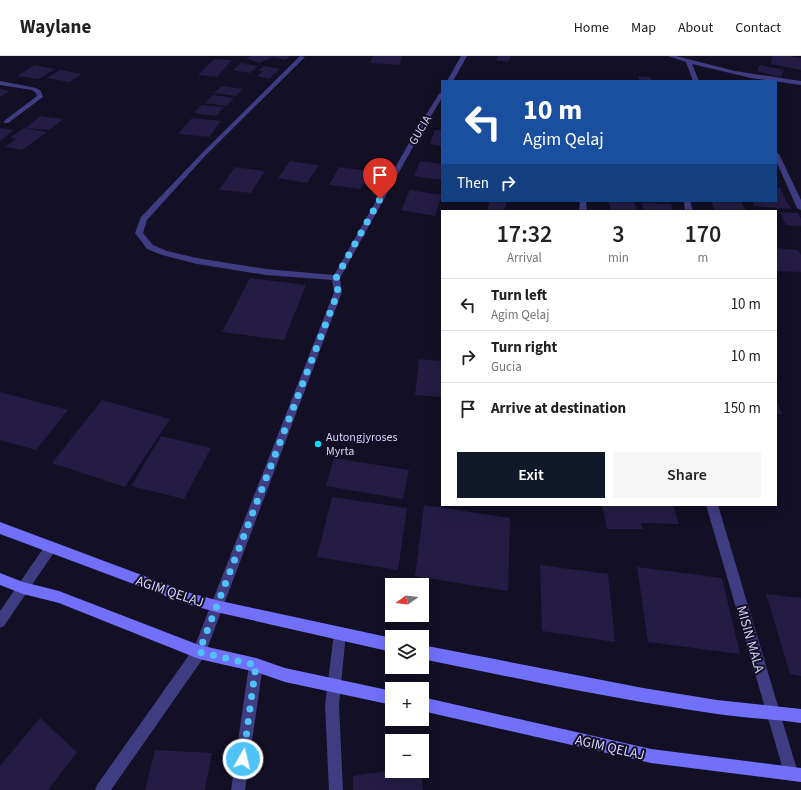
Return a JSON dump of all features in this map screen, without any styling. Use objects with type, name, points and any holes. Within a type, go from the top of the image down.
[{"type":"main road","name":"AGIM QELAJ","points":[[0,528],[187,598],[216,606],[385,643]]},
{"type":"main road","points":[[0,579],[23,588],[59,597],[199,652],[256,665],[285,674],[385,696]]},
{"type":"main road","points":[[429,654],[517,673],[718,707],[772,711],[801,716]]},
{"type":"main road","name":"AGIM QELAJ","points":[[429,706],[651,756],[796,774]]},
{"type":"street","points":[[451,80],[464,56]]},
{"type":"street","points":[[671,56],[689,62],[766,80]]},
{"type":"street","points":[[302,57],[204,154],[144,219],[138,233],[150,247],[165,253],[197,261],[266,272],[336,278]]},
{"type":"street","points":[[689,62],[696,80]]},
{"type":"street","points":[[777,81],[801,83]]},
{"type":"street","points":[[0,84],[34,89],[39,92],[40,97],[6,122]]},
{"type":"street","name":"GUCIA","points":[[199,652],[338,292],[336,278],[420,129],[441,96]]},
{"type":"street","points":[[777,156],[801,208]]},
{"type":"street","name":"MISIN MALA","points":[[712,506],[772,711],[796,774]]},
{"type":"street","points":[[0,622],[51,548]]},
{"type":"street","points":[[336,790],[332,705],[340,633]]},
{"type":"street","points":[[102,790],[199,652]]},
{"type":"street","points":[[238,790],[256,665]]},
{"type":"building","points":[[251,56],[290,57],[284,60],[274,57],[259,63],[246,58]]},
{"type":"building","points":[[373,56],[402,56],[399,65],[370,63]]},
{"type":"building","points":[[498,56],[511,56],[508,62],[496,60]]},
{"type":"building","points":[[772,56],[801,58],[801,70],[771,64]]},
{"type":"building","points":[[214,59],[232,60],[217,77],[198,75]]},
{"type":"building","points":[[241,63],[258,66],[250,73],[233,70]]},
{"type":"building","points":[[34,65],[55,69],[39,79],[17,76]]},
{"type":"building","points":[[760,65],[784,70],[781,77],[757,71]]},
{"type":"building","points":[[264,66],[280,69],[269,79],[257,76],[263,71],[258,71]]},
{"type":"building","points":[[60,70],[82,74],[69,82],[46,78]]},
{"type":"building","points":[[638,76],[650,77],[652,80],[640,80]]},
{"type":"building","points":[[222,86],[243,89],[236,96],[214,93]]},
{"type":"building","points":[[0,89],[10,91],[0,97]]},
{"type":"building","points":[[213,95],[234,98],[226,106],[205,103]]},
{"type":"building","points":[[202,105],[224,107],[216,116],[194,113]]},
{"type":"building","points":[[40,116],[63,119],[49,130],[26,128]]},
{"type":"building","points":[[192,118],[221,121],[209,137],[178,134]]},
{"type":"building","points":[[0,128],[14,130],[0,141]]},
{"type":"building","points":[[24,128],[47,132],[22,150],[5,147],[16,139],[10,138]]},
{"type":"building","points":[[435,130],[441,130],[441,146],[430,144]]},
{"type":"building","points":[[290,161],[319,165],[307,183],[278,178]]},
{"type":"building","points":[[420,161],[441,164],[441,180],[414,176]]},
{"type":"building","points":[[235,167],[265,171],[251,193],[219,190]]},
{"type":"building","points":[[339,167],[369,171],[361,189],[329,185]]},
{"type":"building","points":[[777,188],[780,188],[791,209],[754,206],[752,202],[777,202]]},
{"type":"building","points":[[410,190],[441,195],[435,216],[401,210]]},
{"type":"building","points":[[490,202],[507,202],[504,210],[487,210]]},
{"type":"building","points":[[609,202],[634,202],[637,210],[611,210]]},
{"type":"building","points":[[711,202],[742,202],[746,210],[715,210]]},
{"type":"building","points":[[641,203],[671,204],[673,210],[644,210]]},
{"type":"building","points":[[780,212],[798,213],[801,219],[801,226],[786,225]]},
{"type":"building","points":[[777,248],[798,250],[801,255],[801,272],[777,271]]},
{"type":"building","points":[[250,278],[306,285],[284,340],[222,332]]},
{"type":"building","points":[[419,359],[441,361],[441,397],[415,395]]},
{"type":"building","points":[[0,392],[68,410],[36,450],[0,440]]},
{"type":"building","points":[[102,400],[170,419],[125,487],[52,463]]},
{"type":"building","points":[[777,402],[782,414],[777,414]]},
{"type":"building","points":[[161,436],[211,448],[184,499],[131,486]]},
{"type":"building","points":[[334,458],[409,470],[403,499],[326,486]]},
{"type":"building","points":[[332,497],[407,508],[398,570],[317,557]]},
{"type":"building","points":[[424,505],[510,518],[508,591],[415,576]]},
{"type":"building","points":[[602,506],[673,506],[679,524],[641,523],[643,529],[607,529]]},
{"type":"building","points":[[540,565],[608,574],[615,642],[542,631]]},
{"type":"building","points":[[637,567],[722,578],[740,654],[648,642]]},
{"type":"building","points":[[766,594],[801,598],[801,676],[790,674]]},
{"type":"building","points":[[40,718],[77,752],[48,790],[0,790],[0,766]]},
{"type":"building","points":[[155,750],[212,753],[205,790],[145,790]]},
{"type":"building","points":[[385,771],[385,778],[422,778],[423,790],[353,790],[353,776]]},
{"type":"place","name":"Autongjyroses Myrta","points":[[318,444]]},
{"type":"route","points":[[243,759],[256,665],[199,652],[338,292],[336,278],[380,199]]}]
